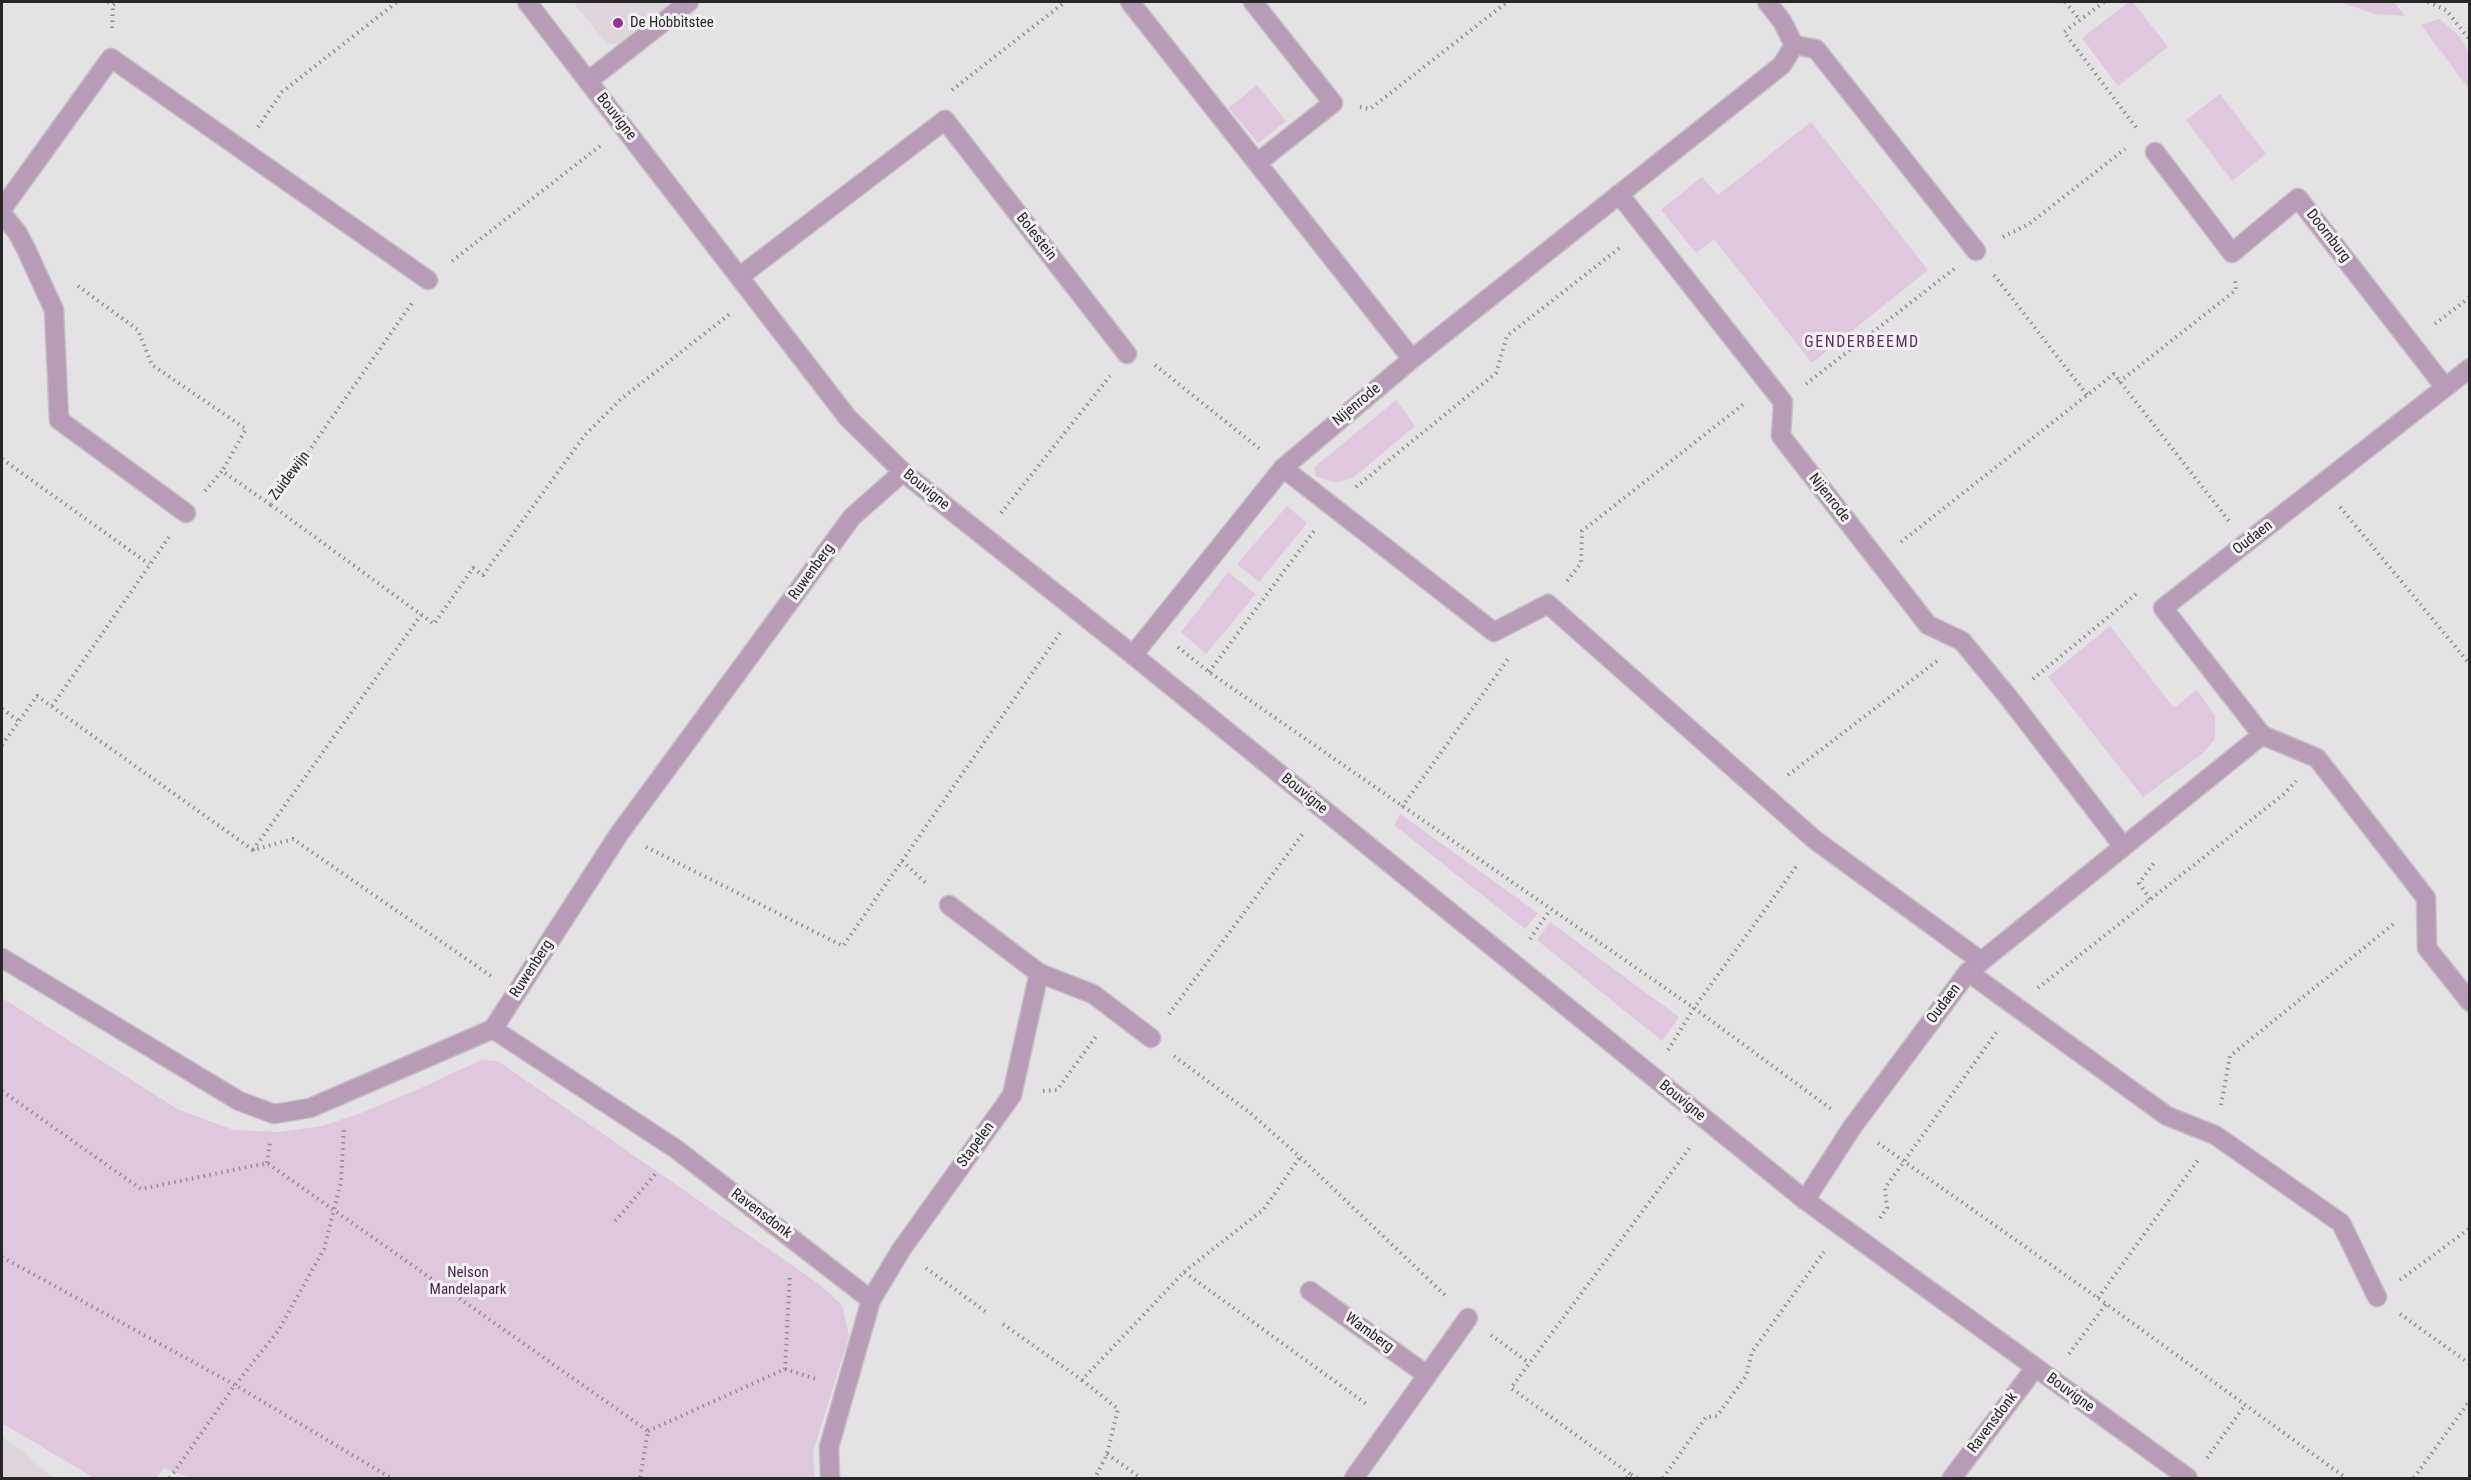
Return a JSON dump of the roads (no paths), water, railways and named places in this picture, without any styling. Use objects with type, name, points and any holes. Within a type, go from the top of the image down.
[{"type":"street","name":"Bouvigne","points":[[526,2],[848,418],[903,472],[1133,655],[1805,1200],[2188,1479]]},
{"type":"street","points":[[588,81],[689,2]]},
{"type":"street","points":[[1130,2],[1412,359]]},
{"type":"street","points":[[1253,2],[1333,103],[1257,163]]},
{"type":"street","points":[[1767,2],[1782,21],[1794,45],[1816,49],[1976,251]]},
{"type":"street","name":"Nijenrode","points":[[1133,655],[1283,468],[1412,359],[1782,65],[1794,45]]},
{"type":"street","points":[[2,209],[111,58],[428,280]]},
{"type":"street","name":"Bolestein","points":[[739,277],[945,120],[1127,354]]},
{"type":"street","name":"Doornburg","points":[[2155,152],[2232,253],[2298,198],[2444,386]]},
{"type":"street","name":"Nijenrode","points":[[1619,194],[1783,402],[1781,436],[1928,625],[1962,642],[2009,698],[2123,846]]},
{"type":"street","points":[[2,214],[17,232],[54,310],[59,420],[186,513]]},
{"type":"street","name":"Oudaen","points":[[1805,1200],[1853,1126],[1975,966],[2262,735],[2163,608],[2469,368]]},
{"type":"street","points":[[1283,468],[1494,633],[1548,604],[1815,840],[1975,966],[2016,1006],[2167,1116],[2215,1135],[2341,1223],[2377,1297]]},
{"type":"street","name":"Ruwenberg","points":[[493,1029],[619,834],[852,517],[903,472]]},
{"type":"street","points":[[2262,735],[2317,758],[2426,898],[2427,948],[2469,1002]]},
{"type":"street","points":[[949,905],[1040,973],[1093,994],[1151,1038]]},
{"type":"street","points":[[2,958],[239,1101],[274,1114],[310,1108],[341,1096],[493,1029]]},
{"type":"street","name":"Stapelen","points":[[872,1300],[901,1250],[1012,1095],[1040,973]]},
{"type":"street","name":"Ravensdonk","points":[[493,1029],[676,1149],[872,1300]]},
{"type":"street","name":"Wamberg","points":[[1310,1291],[1428,1375]]},
{"type":"street","points":[[830,1479],[829,1447],[872,1300]]},
{"type":"street","points":[[1354,1479],[1468,1318]]},
{"type":"street","name":"Ravensdonk","points":[[1952,1479],[2035,1368]]},
{"type":"place","name":"De Hobbitstee","points":[[618,23]]},
{"type":"district","name":"GENDERBEEMD","points":[[1862,343]]},
{"type":"park label","name":"Nelson Mandelapark","points":[[468,1282]]}]
